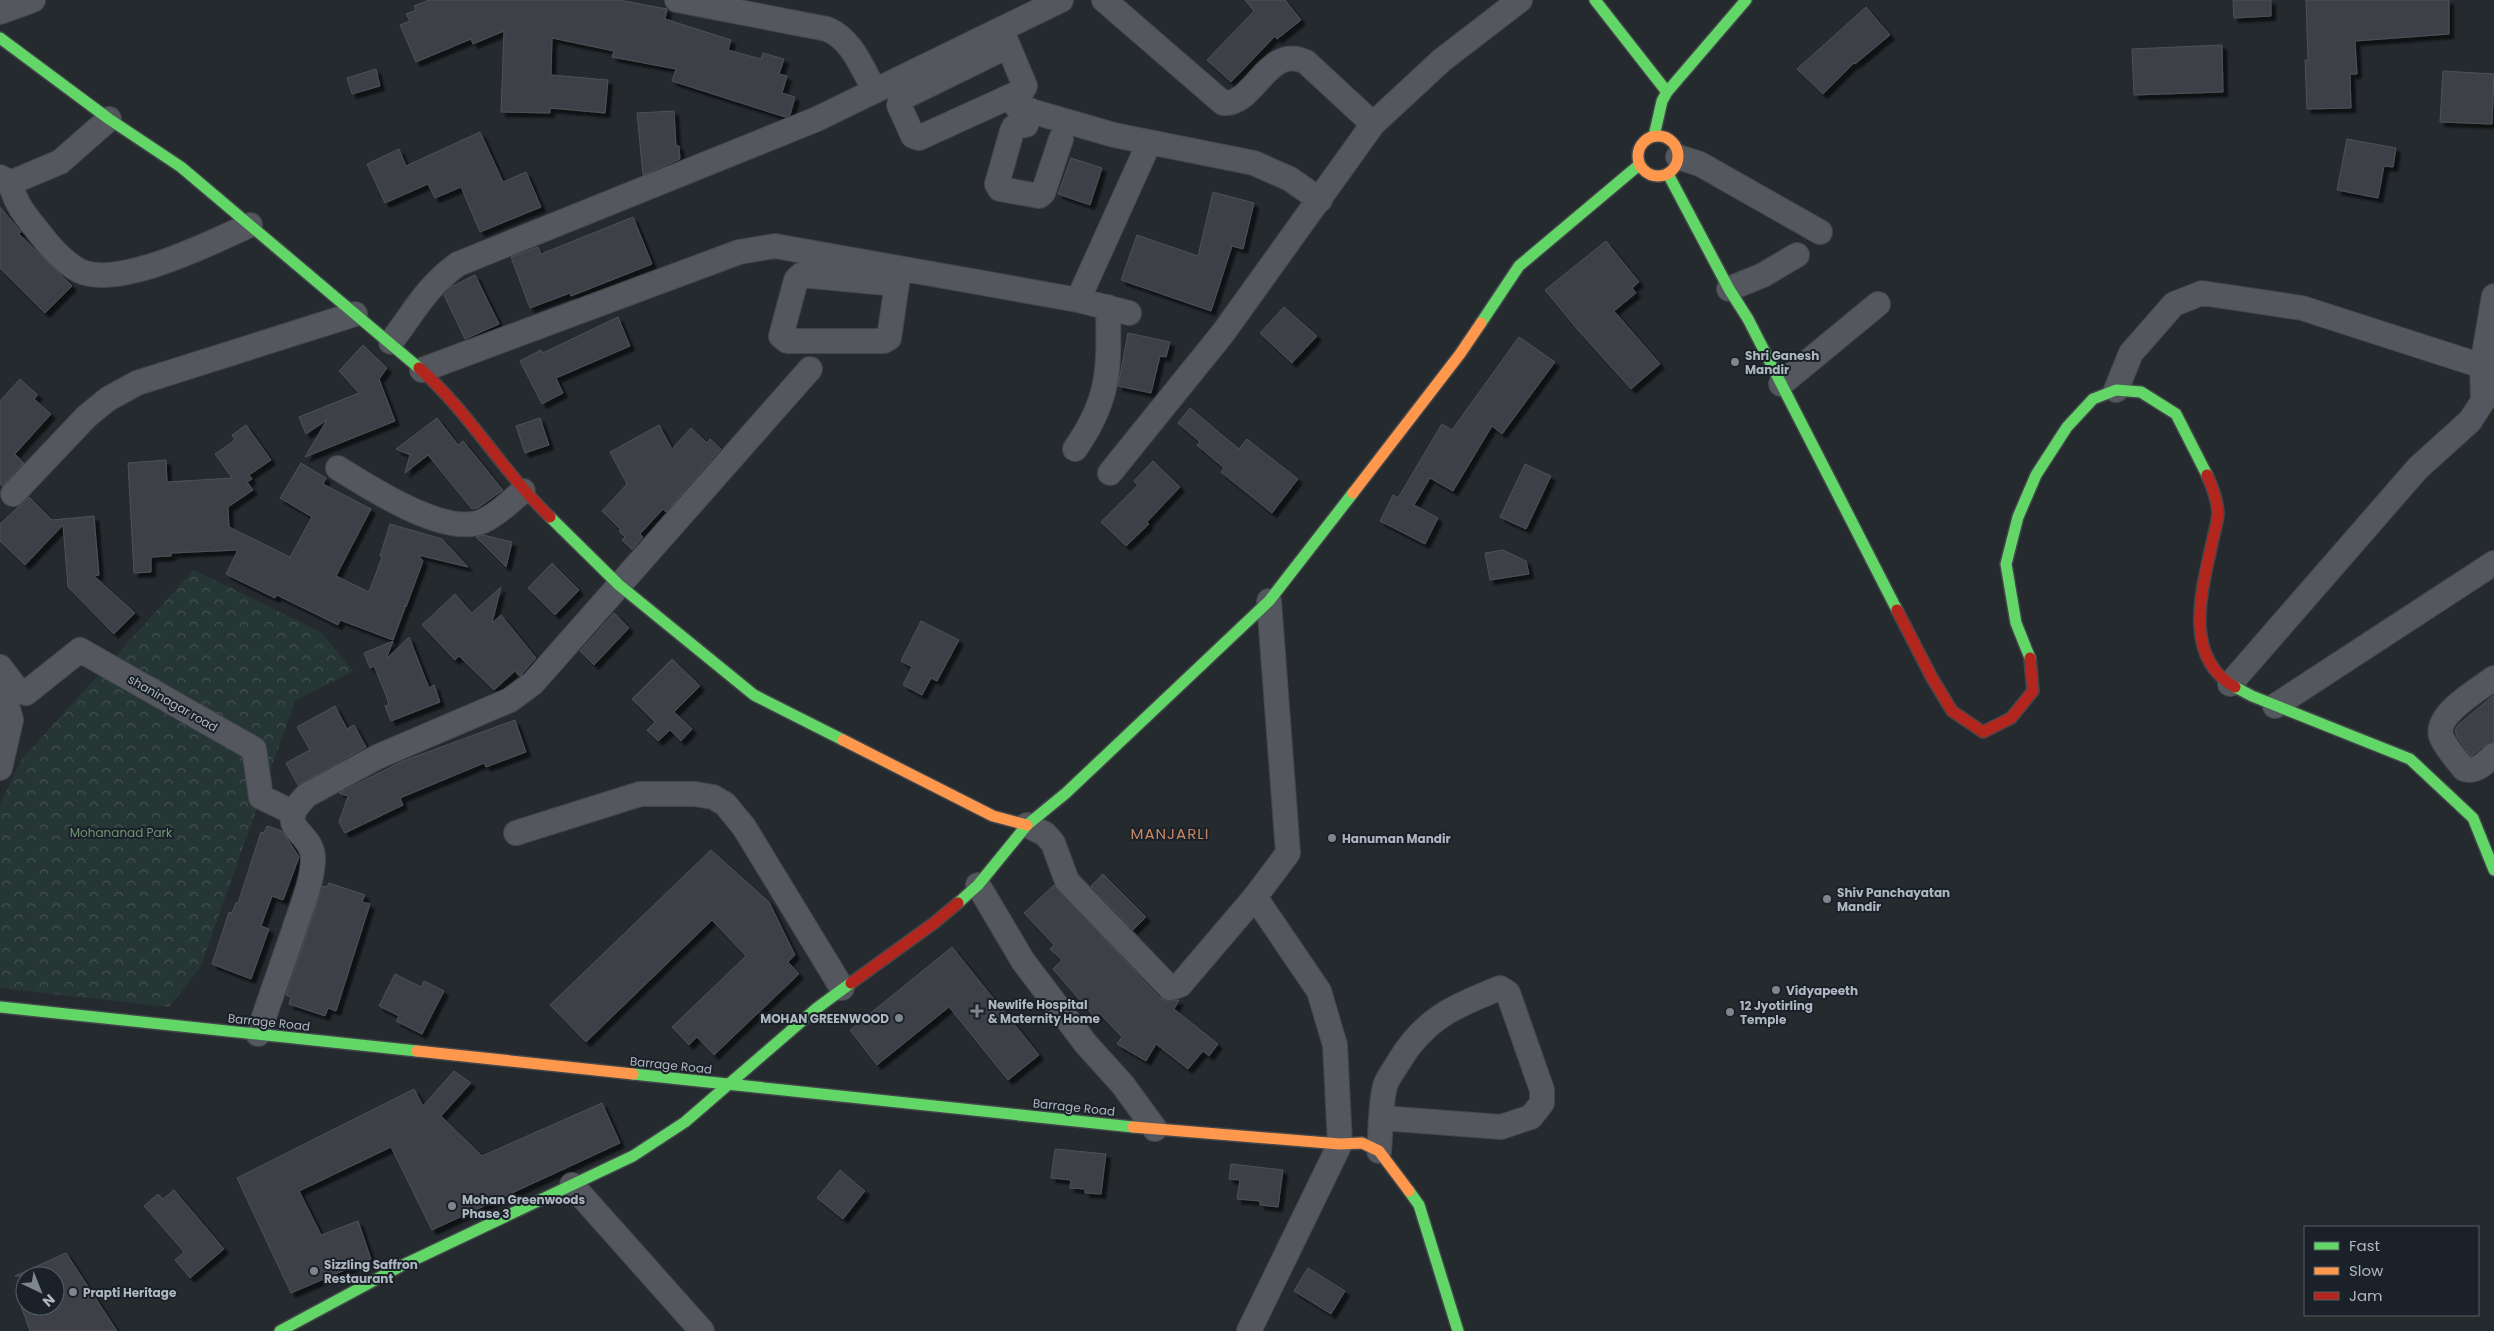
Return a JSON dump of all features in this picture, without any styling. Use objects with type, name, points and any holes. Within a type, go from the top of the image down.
[{"type":"street","points":[[0,12],[33,0]]},
{"type":"street","points":[[677,0],[777,9],[840,34],[890,91],[899,105],[913,136],[919,138],[1022,91],[1025,86],[1005,38]]},
{"type":"street","points":[[391,342],[438,278],[458,264],[890,91],[1005,38],[1061,0]]},
{"type":"street","points":[[1104,0],[1223,103],[1234,102],[1276,64],[1287,58],[1296,57],[1306,62],[1373,124]]},
{"type":"street","points":[[1110,473],[1222,333],[1320,200],[1373,124],[1442,60],[1520,0]]},
{"type":"street","points":[[1595,0],[1667,92]]},
{"type":"street","points":[[1654,136],[1662,101],[1667,92],[1746,0]]},
{"type":"street","points":[[0,38],[109,119],[181,167],[355,314],[391,342],[440,386],[523,491],[619,585],[754,695],[993,816],[1027,825],[1045,834],[1058,854],[1067,881],[1170,988],[1180,985],[1255,897],[1288,853],[1269,601]]},
{"type":"street","points":[[1061,139],[1043,193],[1039,196],[1000,189],[997,184],[1012,131],[1014,127],[1026,125],[1024,108],[1114,135],[1254,163],[1297,183],[1320,200]]},
{"type":"street","points":[[109,119],[60,162],[5,180],[16,203],[50,248],[81,272],[112,273],[144,269],[187,255],[250,225]]},
{"type":"street","points":[[1820,232],[1700,164],[1673,165],[1652,176],[1639,165],[1637,156],[1639,147],[1646,140],[1654,136],[1663,137],[1671,141],[1676,148],[1673,165],[1729,289],[1748,319],[1932,678],[1952,711],[1983,732],[2011,718],[2033,691],[2032,662],[2016,623],[2006,564],[2018,517],[2036,475],[2067,427],[2094,400],[2116,390],[2141,392],[2176,414],[2212,486],[2218,513],[2199,603],[2200,635],[2209,663],[2223,680],[2275,706],[2410,758],[2473,818],[2494,870]]},
{"type":"street","points":[[1078,300],[1149,143]]},
{"type":"street","points":[[280,1331],[400,1266],[632,1156],[685,1122],[842,988],[934,923],[978,885],[1027,825],[1066,792],[1269,601],[1460,354],[1519,266],[1639,165]]},
{"type":"street","points":[[422,370],[739,252],[775,246],[898,277]]},
{"type":"street","points":[[1729,289],[1762,275],[1797,255]]},
{"type":"street","points":[[898,277],[889,338],[884,342],[787,341],[781,336],[796,280],[801,275],[898,277],[1078,300],[1118,310],[1102,402],[1075,449]]},
{"type":"street","points":[[2116,390],[2131,353],[2174,304],[2202,292],[2302,308],[2488,369]]},
{"type":"street","points":[[2230,684],[2418,468],[2470,421],[2482,401],[2488,369],[2494,296]]},
{"type":"street","points":[[1780,384],[1878,304]]},
{"type":"street","points":[[13,494],[87,416],[108,398],[137,383],[355,314]]},
{"type":"street","points":[[258,1034],[307,891],[313,859],[310,848],[297,831],[293,822],[292,812],[307,795],[377,756],[510,700],[533,683],[619,585],[685,514],[810,369]]},
{"type":"street","points":[[338,468],[402,506],[442,520],[468,525],[482,522],[500,511],[523,491]]},
{"type":"street","points":[[2275,706],[2494,563]]},
{"type":"street","name":"shaninagar road","points":[[12,692],[80,650],[254,749],[261,797],[292,812]]},
{"type":"street","points":[[0,667],[12,692],[11,720],[0,768]]},
{"type":"street","points":[[2494,678],[2445,715],[2440,727],[2442,738],[2464,769],[2470,771],[2479,768],[2494,755]]},
{"type":"street","points":[[516,833],[640,794],[695,794],[713,797],[725,804],[744,827],[842,988]]},
{"type":"street","points":[[978,885],[1023,961],[1086,1044],[1123,1084],[1155,1130]]},
{"type":"street","points":[[1249,1331],[1340,1144],[1335,1045],[1319,991],[1255,897]]},
{"type":"street","points":[[1382,1118],[1501,1127],[1531,1117],[1542,1103],[1542,1090],[1508,993],[1500,988],[1465,1002],[1434,1021],[1411,1041],[1385,1085],[1382,1118],[1379,1151],[1419,1205],[1458,1331]]},
{"type":"street","name":"Barrage Road","points":[[0,1006],[1155,1130],[1340,1144],[1362,1143],[1379,1151]]},
{"type":"street","points":[[572,1185],[702,1331]]},
{"type":"green space","name":"Mohananad Park","points":[[194,570],[321,632],[353,671],[295,701],[200,968],[169,1007],[0,988],[0,804],[22,759]]},
{"type":"building","points":[[429,0],[619,0],[667,9],[665,19],[731,40],[728,50],[761,59],[763,53],[784,59],[779,74],[787,76],[782,93],[795,97],[790,115],[785,117],[672,81],[676,69],[612,57],[614,51],[552,38],[551,75],[608,80],[605,113],[550,108],[550,113],[501,112],[504,31],[473,44],[471,39],[416,62],[400,25],[410,21],[406,14],[416,10],[414,6]]},
{"type":"building","points":[[1245,0],[1285,0],[1301,20],[1277,39],[1275,36],[1231,82],[1207,60],[1254,11]]},
{"type":"building","points":[[2233,0],[2271,0],[2271,16],[2234,18]]},
{"type":"building","points":[[2306,0],[2449,0],[2449,34],[2355,41],[2357,74],[2350,74],[2351,108],[2307,109],[2305,60],[2308,60]]},
{"type":"building","points":[[1866,7],[1890,35],[1854,63],[1823,94],[1797,69]]},
{"type":"building","points":[[2222,45],[2223,92],[2134,95],[2132,49]]},
{"type":"building","points":[[376,69],[380,86],[352,94],[347,78]]},
{"type":"building","points":[[2443,71],[2494,74],[2492,124],[2440,122]]},
{"type":"building","points":[[674,111],[676,146],[679,146],[680,159],[643,175],[637,113]]},
{"type":"building","points":[[480,132],[503,182],[526,172],[541,207],[480,232],[461,187],[435,198],[428,184],[385,203],[367,164],[399,149],[406,166]]},
{"type":"building","points":[[2347,139],[2396,148],[2393,167],[2384,166],[2378,198],[2337,190]]},
{"type":"building","points":[[1071,158],[1102,168],[1090,205],[1058,194]]},
{"type":"building","points":[[1213,192],[1254,203],[1243,249],[1232,246],[1211,311],[1121,280],[1137,235],[1198,256]]},
{"type":"building","points":[[0,207],[21,232],[19,234],[72,286],[45,313],[0,268]]},
{"type":"building","points":[[633,217],[652,264],[571,296],[570,293],[530,308],[511,257],[538,247],[541,254]]},
{"type":"building","points":[[1606,241],[1639,282],[1632,288],[1636,293],[1614,311],[1660,364],[1631,389],[1545,290]]},
{"type":"building","points":[[475,275],[499,324],[465,339],[444,295],[451,287]]},
{"type":"building","points":[[1284,307],[1317,336],[1292,363],[1260,333]]},
{"type":"building","points":[[618,317],[630,346],[556,378],[563,393],[542,404],[520,361],[541,350],[543,353]]},
{"type":"building","points":[[1128,333],[1170,342],[1166,357],[1160,356],[1151,393],[1118,386]]},
{"type":"building","points":[[1519,337],[1555,362],[1502,434],[1492,426],[1453,491],[1430,478],[1414,505],[1438,518],[1425,544],[1380,521],[1393,495],[1398,498],[1442,424],[1452,430]]},
{"type":"building","points":[[363,345],[387,368],[379,379],[395,421],[305,457],[327,420],[306,434],[299,417],[359,393],[339,371]]},
{"type":"building","points":[[20,379],[38,395],[34,399],[51,414],[15,454],[24,463],[2,486],[0,483],[0,401]]},
{"type":"building","points":[[1190,408],[1239,449],[1247,439],[1298,479],[1272,513],[1221,472],[1224,468],[1197,445],[1200,442],[1178,423]]},
{"type":"building","points":[[437,418],[458,445],[463,441],[503,490],[478,508],[472,509],[428,455],[405,473],[410,455],[396,449]]},
{"type":"building","points":[[540,418],[549,445],[525,453],[516,426]]},
{"type":"building","points":[[246,425],[271,460],[249,475],[252,479],[247,482],[253,490],[228,507],[229,527],[290,557],[312,517],[280,498],[301,463],[326,478],[323,484],[371,509],[336,576],[369,592],[382,557],[380,556],[390,524],[442,539],[468,567],[418,555],[423,561],[406,607],[404,605],[405,608],[393,640],[340,620],[338,625],[277,595],[275,598],[226,574],[238,550],[171,553],[171,556],[151,557],[151,572],[134,573],[128,463],[166,460],[167,482],[232,478],[215,454],[235,440],[232,435]]},
{"type":"building","points":[[659,425],[672,449],[691,428],[707,443],[710,439],[721,449],[666,512],[663,509],[640,534],[643,537],[632,550],[622,540],[625,537],[619,531],[621,530],[602,511],[627,484],[610,452]]},
{"type":"building","points":[[1153,461],[1180,487],[1147,522],[1149,524],[1126,546],[1101,522],[1138,485],[1134,481]]},
{"type":"building","points":[[1525,464],[1551,476],[1526,529],[1500,517]]},
{"type":"building","points":[[29,497],[52,520],[94,516],[99,575],[94,576],[135,613],[114,634],[68,587],[63,525],[25,565],[0,541],[0,524]]},
{"type":"building","points":[[483,535],[512,542],[506,567],[476,537]]},
{"type":"building","points":[[1503,550],[1526,561],[1529,574],[1490,580],[1485,553]]},
{"type":"building","points":[[552,563],[579,590],[555,615],[528,588]]},
{"type":"building","points":[[501,587],[492,623],[501,615],[536,658],[521,675],[519,676],[515,671],[494,690],[459,656],[455,660],[422,625],[455,594],[472,613]]},
{"type":"building","points":[[614,613],[629,628],[594,665],[580,651]]},
{"type":"building","points":[[921,621],[959,640],[937,681],[931,678],[922,695],[903,685],[912,667],[901,661]]},
{"type":"building","points":[[409,637],[429,688],[434,685],[440,702],[391,721],[385,706],[389,705],[386,695],[374,666],[370,668],[364,653],[393,641],[386,659]]},
{"type":"building","points":[[672,659],[700,686],[674,712],[692,729],[681,741],[670,730],[658,741],[647,730],[655,722],[632,699]]},
{"type":"building","points":[[2494,695],[2494,742],[2485,745],[2471,756],[2457,737],[2455,730],[2459,724]]},
{"type":"building","points":[[335,706],[347,729],[354,725],[366,747],[298,785],[286,763],[310,750],[297,727]]},
{"type":"building","points":[[515,720],[526,752],[486,767],[484,763],[400,798],[403,805],[345,833],[339,822],[348,796],[339,793],[403,761]]},
{"type":"building","points":[[267,826],[282,831],[299,857],[283,900],[272,896],[261,926],[269,929],[251,979],[212,964],[229,912],[232,913],[236,903],[238,903],[261,832],[264,833]]},
{"type":"building","points":[[711,850],[769,902],[795,955],[788,962],[799,974],[714,1055],[697,1037],[689,1045],[672,1027],[746,956],[712,920],[586,1042],[550,1005]]},
{"type":"building","points":[[1103,874],[1146,917],[1133,930],[1091,886]]},
{"type":"building","points":[[329,883],[365,895],[362,902],[370,904],[336,1011],[328,1008],[325,1016],[289,1004],[291,997],[286,995],[323,886],[327,887]]},
{"type":"building","points":[[1054,885],[1160,998],[1167,1001],[1179,1000],[1174,1009],[1218,1044],[1209,1056],[1203,1051],[1188,1069],[1156,1044],[1146,1061],[1117,1044],[1122,1037],[1099,1013],[1095,1018],[1053,969],[1062,960],[1050,949],[1054,945],[1024,913]]},
{"type":"building","name":"MOHAN GREENWOOD","points":[[952,947],[1039,1055],[1008,1080],[949,1007],[877,1065],[850,1030]]},
{"type":"building","points":[[395,974],[421,987],[424,981],[444,991],[422,1034],[396,1021],[399,1016],[379,1006]]},
{"type":"building","name":"Mohan Greenwoods Phase 3","points":[[454,1071],[471,1083],[441,1116],[482,1156],[602,1103],[620,1143],[432,1230],[391,1147],[299,1191],[321,1235],[358,1221],[371,1259],[291,1293],[237,1178],[414,1089],[423,1106]]},
{"type":"building","points":[[1055,1149],[1106,1154],[1101,1194],[1085,1193],[1085,1189],[1070,1188],[1071,1180],[1051,1178]]},
{"type":"building","points":[[1231,1164],[1283,1170],[1278,1207],[1260,1205],[1260,1201],[1237,1199],[1240,1180],[1229,1179]]},
{"type":"building","points":[[840,1170],[865,1191],[843,1219],[817,1198]]},
{"type":"building","points":[[174,1190],[224,1249],[190,1278],[175,1260],[184,1252],[144,1206],[158,1194],[163,1199]]},
{"type":"building","name":"Prapti Heritage","points":[[66,1253],[117,1331],[30,1331],[25,1316],[65,1316],[65,1266],[37,1266]]},
{"type":"building","points":[[1308,1268],[1345,1291],[1331,1314],[1294,1291]]},
{"type":"traffic: fast","points":[[1595,0],[1667,92]]},
{"type":"traffic: fast","points":[[1654,136],[1662,101],[1667,92],[1746,0]]},
{"type":"traffic: fast","points":[[0,38],[109,119],[181,167],[419,368]]},
{"type":"traffic: fast","points":[[1481,323],[1519,266],[1639,165]]},
{"type":"traffic: fast","points":[[1668,174],[1729,289],[1748,319],[1897,610]]},
{"type":"traffic: fast","points":[[2030,658],[2016,623],[2006,564],[2018,517],[2036,475],[2067,427],[2093,399],[2116,390],[2141,392],[2176,414],[2207,475]]},
{"type":"traffic: fast","points":[[958,903],[978,885],[1027,825],[1066,793],[1269,601],[1353,493]]},
{"type":"traffic: fast","points":[[550,517],[619,585],[754,695],[843,740]]},
{"type":"traffic: fast","points":[[2235,687],[2252,696],[2410,759],[2473,818],[2494,870]]},
{"type":"traffic: fast","points":[[280,1331],[401,1266],[633,1156],[685,1122],[817,1008],[851,983]]},
{"type":"traffic: fast","points":[[0,1007],[417,1051]]},
{"type":"traffic: fast","points":[[633,1074],[1133,1127]]},
{"type":"traffic: fast","points":[[1409,1191],[1419,1205],[1458,1331]]},
{"type":"traffic: slow","points":[[1662,136],[1669,139],[1675,145],[1678,156],[1677,164],[1669,173],[1662,176],[1654,176],[1647,173],[1639,164],[1638,152],[1641,145],[1650,137],[1662,136]]},
{"type":"traffic: slow","points":[[1353,493],[1460,354],[1481,323]]},
{"type":"traffic: slow","points":[[843,740],[993,816],[1027,825]]},
{"type":"traffic: slow","points":[[417,1051],[633,1074]]},
{"type":"traffic: slow","points":[[1133,1127],[1340,1144],[1362,1143],[1379,1151],[1409,1191]]},
{"type":"traffic: jam","points":[[419,368],[454,403],[516,481],[550,517]]},
{"type":"traffic: jam","points":[[2207,475],[2217,503],[2218,512],[2201,601],[2202,641],[2208,658],[2218,674],[2235,687]]},
{"type":"traffic: jam","points":[[1897,610],[1932,678],[1952,711],[1983,732],[2011,718],[2033,691],[2030,658]]},
{"type":"traffic: jam","points":[[851,983],[934,923],[958,903]]},
{"type":"place","name":"Shri Ganesh Mandir","points":[[1735,362]]},
{"type":"place","name":"Hanuman Mandir","points":[[1332,838]]},
{"type":"place","name":"Shiv Panchayatan Mandir","points":[[1827,899]]},
{"type":"place","name":"Vidyapeeth","points":[[1776,990]]},
{"type":"place","name":"Newlife Hospital & Maternity Home","points":[[977,1011]]},
{"type":"place","name":"12 Jyotirling Temple","points":[[1730,1012]]},
{"type":"place","name":"MOHAN GREENWOOD","points":[[899,1018]]},
{"type":"place","name":"Mohan Greenwoods Phase 3","points":[[452,1206]]},
{"type":"place","name":"Sizzling Saffron Restaurant","points":[[314,1271]]},
{"type":"place","name":"Prapti Heritage","points":[[73,1292]]},
{"type":"district","name":"MANJARLI","points":[[1170,833]]}]
